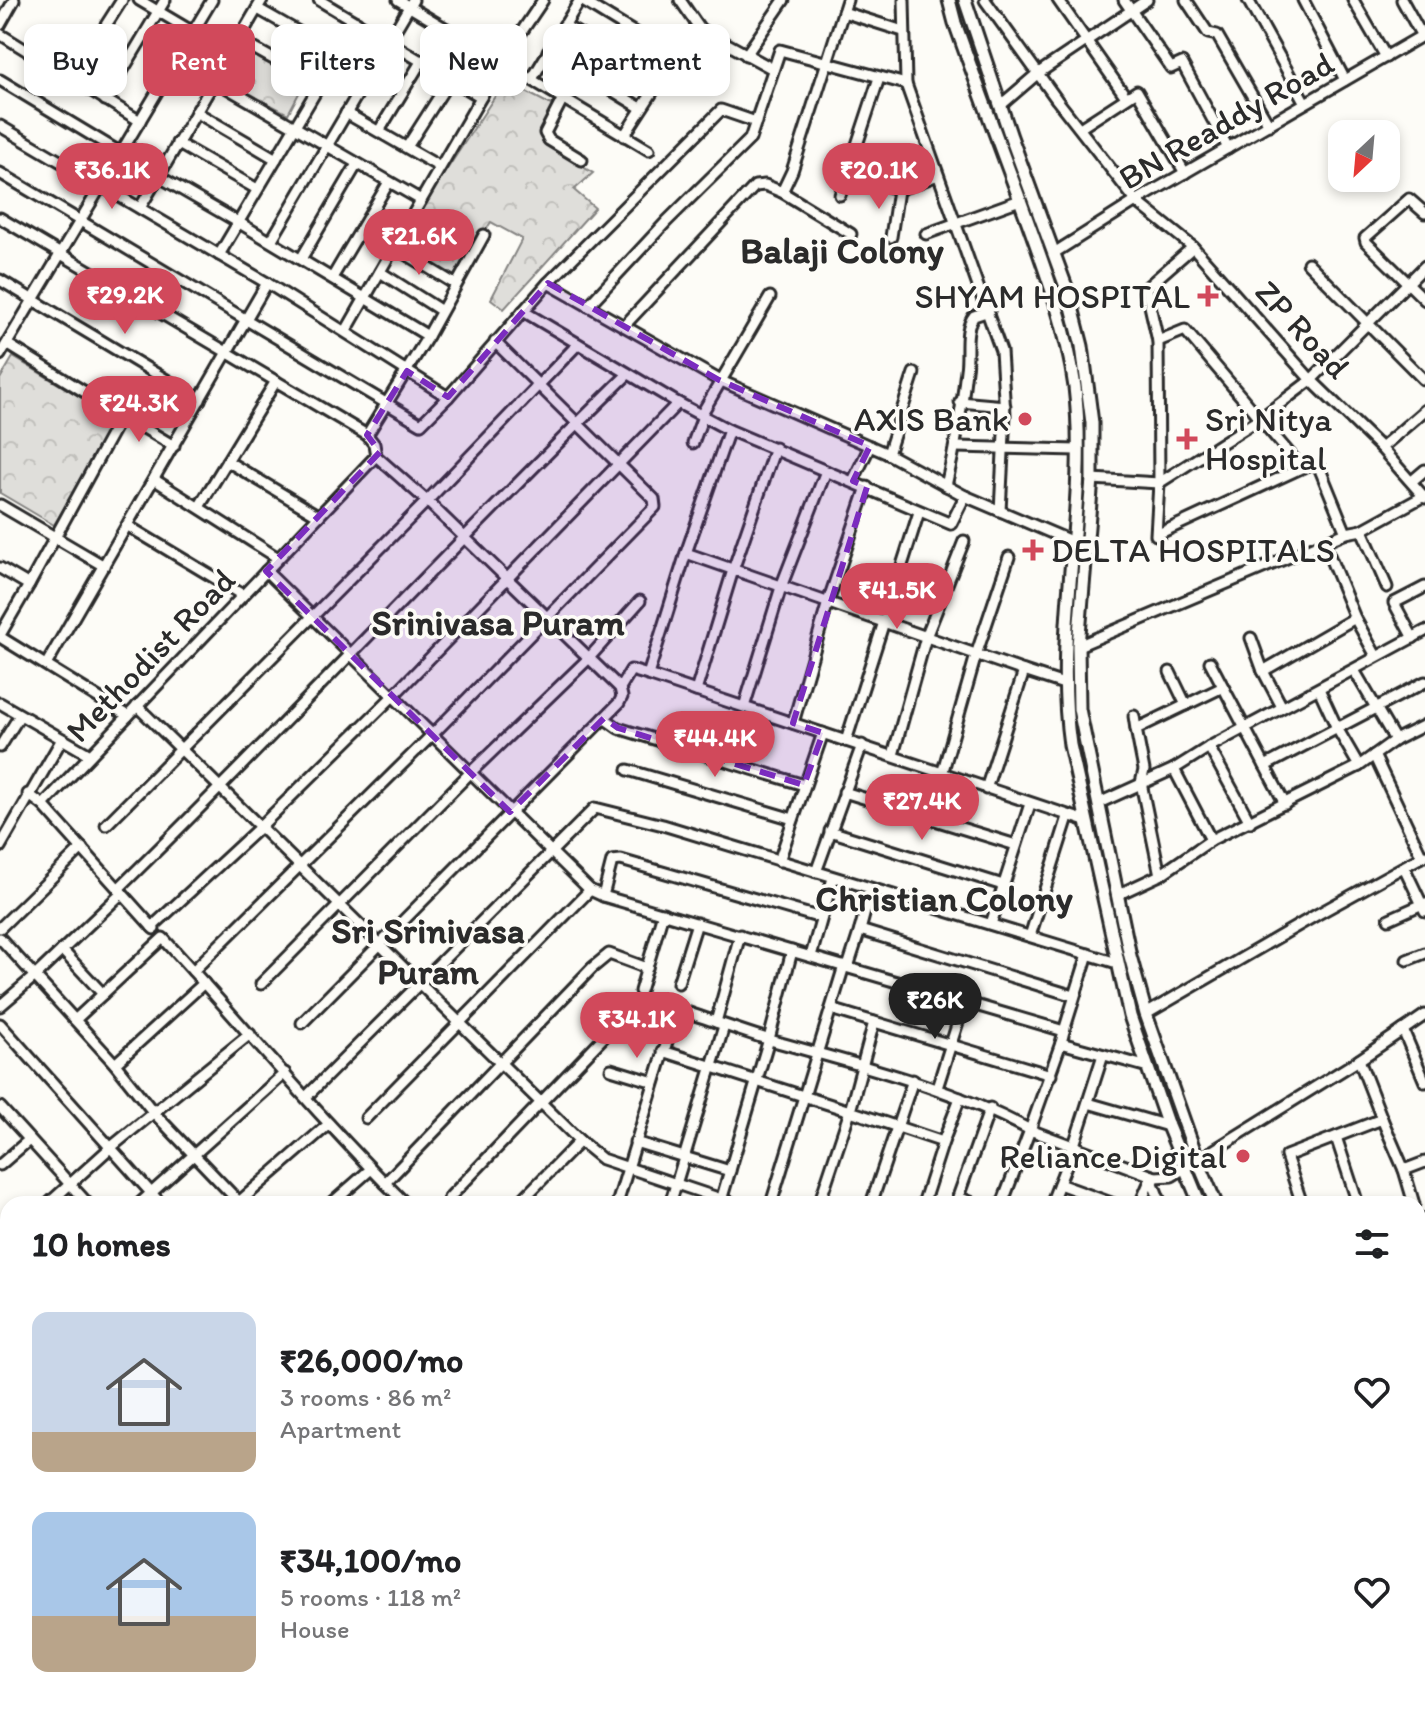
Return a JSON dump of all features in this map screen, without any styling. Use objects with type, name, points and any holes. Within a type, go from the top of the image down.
[{"type":"main road","points":[[949,0],[1061,317],[1075,387],[1077,450],[1064,684],[1070,745],[1130,1016],[1168,1126],[1196,1196]]},
{"type":"main road","points":[[965,0],[1069,295],[1082,346],[1092,423],[1092,479],[1078,646],[1079,709],[1117,895],[1146,1014],[1213,1196]]},
{"type":"main road","points":[[1008,167],[1021,165]]},
{"type":"street","points":[[107,24],[122,0]]},
{"type":"street","points":[[139,0],[180,24]]},
{"type":"street","points":[[105,100],[165,0]]},
{"type":"street","points":[[198,24],[212,0]]},
{"type":"street","points":[[319,0],[360,24]]},
{"type":"street","points":[[398,0],[411,3],[444,24]]},
{"type":"street","points":[[527,24],[543,0]]},
{"type":"street","points":[[565,24],[580,0],[620,24]]},
{"type":"street","points":[[680,0],[697,24]]},
{"type":"street","points":[[746,55],[784,0]]},
{"type":"street","points":[[782,192],[847,0]]},
{"type":"street","points":[[904,0],[906,84],[1001,351],[1005,447],[1000,511]]},
{"type":"street","name":"ZP Road","points":[[985,0],[1037,74],[1136,201],[1193,247],[1311,380],[1381,448],[1425,497]]},
{"type":"street","points":[[1058,0],[1126,97]]},
{"type":"street","points":[[1124,0],[1171,68],[1182,63],[1228,148]]},
{"type":"street","points":[[1001,105],[1037,74],[1147,0]]},
{"type":"street","points":[[1186,0],[1208,33],[1217,35],[1269,125]]},
{"type":"street","points":[[1248,0],[1262,20],[1305,103]]},
{"type":"street","points":[[1303,0],[1345,80]]},
{"type":"street","points":[[1353,0],[1386,57]]},
{"type":"street","points":[[1402,0],[1424,35]]},
{"type":"street","points":[[0,25],[11,1]]},
{"type":"street","points":[[398,24],[411,3]]},
{"type":"street","points":[[248,24],[260,4],[291,24]]},
{"type":"street","points":[[843,12],[903,31]]},
{"type":"street","points":[[0,34],[24,50]]},
{"type":"street","name":"BN Readdy Road","points":[[1054,253],[1136,201],[1424,35]]},
{"type":"street","points":[[730,46],[773,69]]},
{"type":"street","points":[[588,306],[667,221],[747,142],[780,50],[906,84]]},
{"type":"street","points":[[532,79],[543,60]]},
{"type":"street","points":[[379,131],[420,63]]},
{"type":"street","points":[[527,76],[649,150]]},
{"type":"street","points":[[840,195],[879,78]]},
{"type":"street","points":[[0,80],[121,153]]},
{"type":"street","points":[[1080,128],[1138,92],[1185,173]]},
{"type":"street","points":[[98,96],[140,121]]},
{"type":"street","points":[[0,355],[155,96]]},
{"type":"street","points":[[140,208],[206,96]]},
{"type":"street","points":[[241,96],[421,200]]},
{"type":"street","points":[[219,255],[313,96]]},
{"type":"street","points":[[271,241],[356,96]]},
{"type":"street","points":[[407,147],[440,96]]},
{"type":"street","points":[[621,96],[641,108]]},
{"type":"street","points":[[624,136],[649,96]]},
{"type":"street","points":[[346,331],[481,97]]},
{"type":"street","points":[[563,98],[545,133],[549,140],[582,160]]},
{"type":"street","points":[[0,173],[421,424],[548,283],[721,110],[756,122]]},
{"type":"street","points":[[196,112],[276,159]]},
{"type":"street","points":[[346,113],[440,167]]},
{"type":"street","points":[[0,126],[267,283],[448,397]]},
{"type":"street","points":[[177,143],[257,189]]},
{"type":"street","points":[[301,259],[357,164]]},
{"type":"street","points":[[849,169],[898,190],[938,175]]},
{"type":"street","points":[[158,176],[428,336]]},
{"type":"street","points":[[332,278],[389,182]]},
{"type":"street","points":[[624,326],[755,186],[765,185],[782,192],[851,234]]},
{"type":"street","points":[[891,237],[898,190]]},
{"type":"street","points":[[1425,213],[1409,199],[1365,238],[1425,300]]},
{"type":"street","points":[[926,234],[1020,200]]},
{"type":"street","points":[[0,218],[367,435],[374,444],[376,456],[427,501],[620,688],[622,697],[619,703],[302,1023]]},
{"type":"street","points":[[367,435],[428,336],[484,235]]},
{"type":"street","points":[[394,247],[455,284]]},
{"type":"street","points":[[1193,247],[1146,288],[1158,341],[1159,483],[1156,535],[1310,464],[1319,467],[1346,533]]},
{"type":"street","points":[[1308,263],[1423,379]]},
{"type":"street","points":[[1092,479],[1159,483],[1261,418],[1311,380],[1425,266]]},
{"type":"street","points":[[380,272],[440,310]]},
{"type":"street","points":[[0,280],[200,400]]},
{"type":"street","points":[[46,665],[267,283]]},
{"type":"street","points":[[548,283],[719,380],[888,454],[965,496],[1073,542]]},
{"type":"street","points":[[693,443],[719,380],[770,297]]},
{"type":"street","points":[[523,311],[729,430],[919,512],[951,524],[965,496]]},
{"type":"street","points":[[946,486],[956,447],[970,323],[974,316],[989,311]]},
{"type":"street","points":[[1158,341],[1185,330],[1300,466]]},
{"type":"street","points":[[193,971],[432,735],[655,507],[654,499],[495,342]]},
{"type":"street","points":[[7,344],[174,446]]},
{"type":"street","points":[[106,825],[578,344]]},
{"type":"street","points":[[888,454],[914,373]]},
{"type":"street","points":[[0,1006],[62,950],[628,374]]},
{"type":"street","points":[[199,507],[276,381]]},
{"type":"street","points":[[960,402],[1005,406]]},
{"type":"street","points":[[152,927],[260,827],[393,696],[678,403]]},
{"type":"street","points":[[1381,448],[1425,410]]},
{"type":"street","points":[[122,415],[0,636],[128,716]]},
{"type":"street","points":[[648,675],[729,430]]},
{"type":"street","points":[[853,481],[870,446]]},
{"type":"street","points":[[956,447],[1077,450]]},
{"type":"street","points":[[696,691],[775,448]]},
{"type":"street","name":"Methodist Road","points":[[43,805],[376,456]]},
{"type":"street","points":[[227,461],[319,516]]},
{"type":"street","points":[[1412,481],[1425,470]]},
{"type":"street","points":[[744,707],[781,587],[826,471]]},
{"type":"street","points":[[155,480],[278,558]]},
{"type":"street","points":[[793,723],[828,602],[867,487]]},
{"type":"street","points":[[1078,646],[1346,533],[1362,530],[1425,497]]},
{"type":"street","points":[[0,505],[104,566]]},
{"type":"street","points":[[846,741],[919,512]]},
{"type":"street","points":[[128,526],[243,595]]},
{"type":"street","points":[[1362,530],[1387,587]]},
{"type":"street","points":[[893,755],[926,637],[964,541]]},
{"type":"street","points":[[1324,543],[1355,618],[1376,656]]},
{"type":"street","points":[[686,553],[1064,684]]},
{"type":"street","points":[[942,774],[976,655],[1009,557]]},
{"type":"street","points":[[0,568],[29,585]]},
{"type":"street","points":[[266,571],[590,890],[1064,1031]]},
{"type":"street","points":[[1413,638],[1394,603],[1425,587]]},
{"type":"street","points":[[261,984],[588,659],[640,601]]},
{"type":"street","points":[[1263,671],[1355,618]]},
{"type":"street","points":[[1099,803],[1174,769],[1209,747],[1425,631]]},
{"type":"street","points":[[1251,638],[1263,671],[1282,707]]},
{"type":"street","points":[[1210,662],[1285,804]]},
{"type":"street","points":[[620,688],[631,670],[1086,821]]},
{"type":"street","points":[[1354,670],[1395,740]]},
{"type":"street","points":[[986,789],[1024,671]]},
{"type":"street","points":[[1170,672],[1186,705]]},
{"type":"street","points":[[1265,766],[1425,682]]},
{"type":"street","points":[[1136,729],[1223,687]]},
{"type":"street","points":[[1319,689],[1359,766]]},
{"type":"street","points":[[0,703],[90,755]]},
{"type":"street","points":[[137,706],[580,1141],[602,1159],[704,1196]]},
{"type":"street","points":[[0,747],[20,715]]},
{"type":"street","points":[[1134,716],[1144,770],[1141,783],[1160,875]]},
{"type":"street","points":[[604,718],[618,728],[804,785]]},
{"type":"street","points":[[1117,895],[1160,875],[1211,840],[1359,766],[1395,740],[1425,726]]},
{"type":"street","points":[[779,861],[823,733]]},
{"type":"street","points":[[0,847],[62,739]]},
{"type":"street","points":[[816,872],[862,745]]},
{"type":"street","points":[[1209,747],[1250,822]]},
{"type":"street","points":[[1146,1014],[1424,856],[1374,755]]},
{"type":"street","points":[[1174,769],[1211,840]]},
{"type":"street","points":[[628,770],[793,819]]},
{"type":"street","points":[[844,792],[1016,845]]},
{"type":"street","points":[[28,794],[43,805],[329,1124],[398,1196]]},
{"type":"street","points":[[991,924],[1030,804]]},
{"type":"street","points":[[307,1096],[595,808],[663,825],[1117,963]]},
{"type":"street","points":[[1030,936],[1068,817]]},
{"type":"street","points":[[830,831],[1003,885]]},
{"type":"street","points":[[0,928],[82,848]]},
{"type":"street","points":[[603,896],[612,861],[621,860],[821,918]]},
{"type":"street","points":[[1389,919],[1424,906],[1404,867]]},
{"type":"street","points":[[811,956],[833,878]]},
{"type":"street","points":[[774,1196],[871,889]]},
{"type":"street","points":[[366,1118],[590,890]]},
{"type":"street","points":[[640,991],[663,913]]},
{"type":"street","points":[[678,983],[697,923]]},
{"type":"street","points":[[860,930],[1074,996]]},
{"type":"street","points":[[673,1196],[712,1068],[740,935]]},
{"type":"street","points":[[0,938],[115,1064],[154,1113],[234,1196]]},
{"type":"street","points":[[75,1020],[163,938]]},
{"type":"street","points":[[62,950],[103,994]]},
{"type":"street","points":[[722,1196],[792,951]]},
{"type":"street","points":[[1407,960],[1425,953]]},
{"type":"street","points":[[385,1183],[609,954],[647,968]]},
{"type":"street","points":[[1005,1196],[1051,1075],[1088,954]]},
{"type":"street","points":[[115,1064],[204,983]]},
{"type":"street","points":[[937,1088],[964,1003]]},
{"type":"street","points":[[619,1196],[677,1009],[937,1088],[990,1108],[1030,1130],[1153,1177],[1172,1176],[1185,1170],[1425,1015]]},
{"type":"street","points":[[831,1009],[1051,1075]]},
{"type":"street","points":[[451,1196],[622,1018],[670,1029]]},
{"type":"street","points":[[823,1196],[874,1022]]},
{"type":"street","points":[[0,1024],[151,1194]]},
{"type":"street","points":[[1403,1030],[1425,1082]]},
{"type":"street","points":[[58,1196],[110,1148],[250,1034]]},
{"type":"street","points":[[1061,1043],[1148,1067]]},
{"type":"street","points":[[663,1051],[943,1142]]},
{"type":"street","points":[[1054,1196],[1103,1055]]},
{"type":"street","points":[[1359,1060],[1412,1196]]},
{"type":"street","points":[[611,1069],[654,1082]]},
{"type":"street","points":[[149,1196],[285,1073]]},
{"type":"street","points":[[874,1196],[913,1080]]},
{"type":"street","points":[[926,1196],[960,1098]]},
{"type":"street","points":[[1088,1103],[1168,1126]]},
{"type":"street","points":[[0,1107],[81,1196]]},
{"type":"street","points":[[957,1196],[990,1108]]},
{"type":"street","points":[[1299,1196],[1286,1156],[1382,1119]]},
{"type":"street","points":[[248,1196],[329,1124]]},
{"type":"street","points":[[1336,1137],[1355,1196]]},
{"type":"street","points":[[0,1165],[29,1140]]},
{"type":"street","points":[[527,1195],[580,1141]]},
{"type":"street","points":[[635,1142],[730,1171]]},
{"type":"street","points":[[1404,1170],[1425,1162]]},
{"type":"street","points":[[340,1196],[371,1169]]},
{"type":"street","points":[[1144,1196],[1153,1177]]},
{"type":"street","points":[[1153,1177],[1158,1196]]},
{"type":"street","points":[[1059,1184],[1092,1196]]},
{"type":"highlighted area","points":[[548,283],[719,380],[870,446],[853,481],[867,487],[793,723],[823,733],[804,785],[618,728],[604,718],[510,812],[266,571],[380,452],[367,435],[407,371],[448,397]]},
{"type":"green space","points":[[255,53],[271,61],[271,96],[298,96],[288,114],[254,96]]},
{"type":"green space","points":[[527,92],[559,109],[543,143],[593,173],[574,190],[595,208],[504,309],[491,299],[522,239],[491,222],[455,277],[398,244],[495,96],[527,96]]},
{"type":"green space","points":[[13,357],[117,419],[54,525],[0,493],[0,379]]},
{"type":"place","name":"SHYAM HOSPITAL","points":[[1208,296]]},
{"type":"place","name":"AXIS Bank","points":[[1025,419]]},
{"type":"place","name":"Sri Nitya Hospital","points":[[1187,439]]},
{"type":"place","name":"DELTA HOSPITALS","points":[[1033,550]]},
{"type":"place","name":"Reliance Digital","points":[[1243,1156]]},
{"type":"district","name":"Balaji Colony","points":[[842,250]]},
{"type":"district","name":"Srinivasa Puram","points":[[498,622]]},
{"type":"district","name":"Christian Colony","points":[[944,898]]},
{"type":"district","name":"Sri Srinivasa Puram","points":[[428,950]]}]
